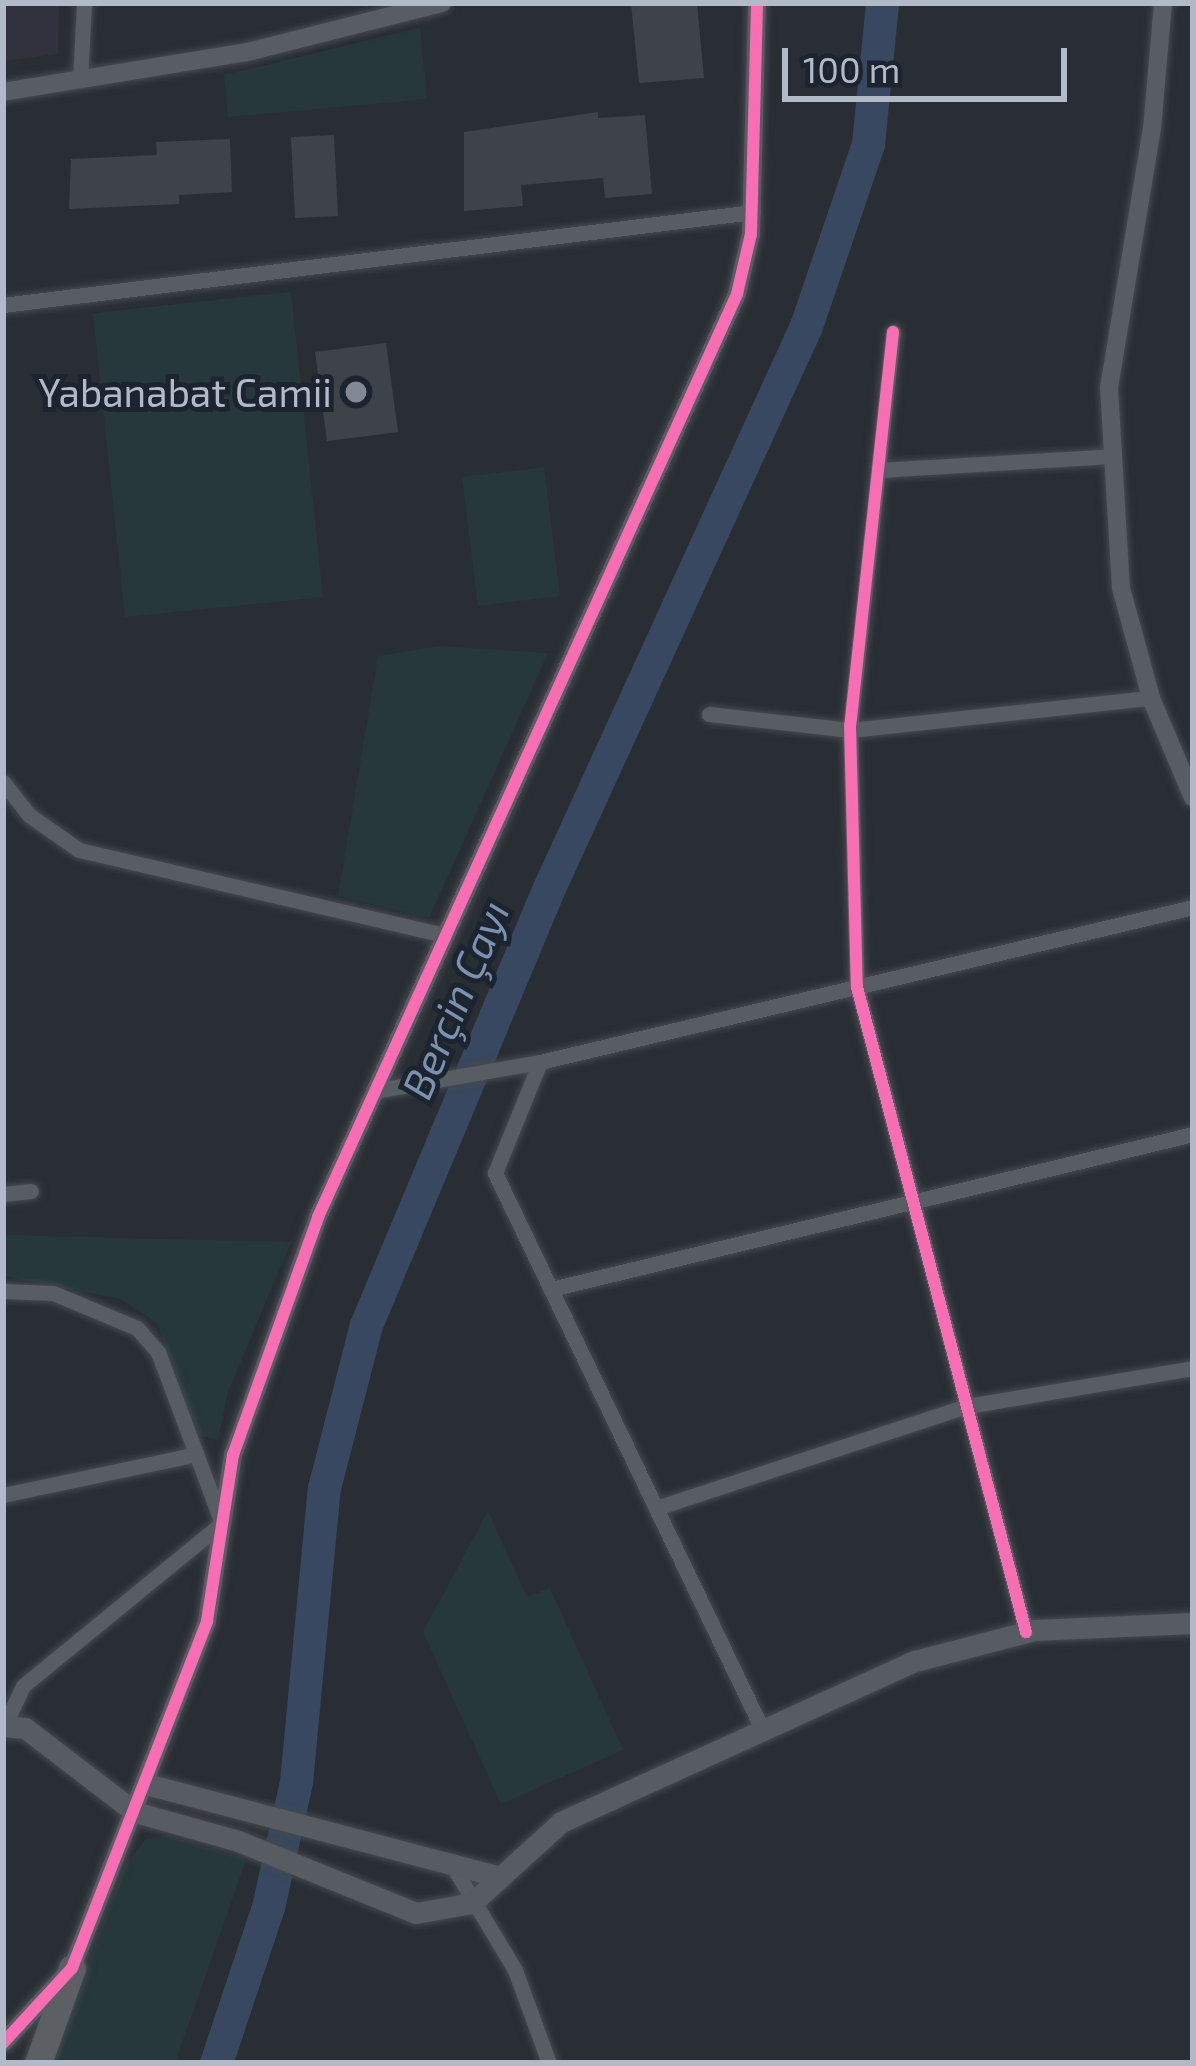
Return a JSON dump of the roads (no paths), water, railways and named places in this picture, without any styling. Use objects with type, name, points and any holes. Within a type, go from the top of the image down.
[{"type":"highway","points":[[38,2063],[72,1968]]},
{"type":"main road","points":[[3,1726],[26,1728],[135,1812],[238,1841],[360,1896],[416,1913],[472,1903],[561,1822],[914,1661],[1026,1632],[1193,1623]]},
{"type":"main road","points":[[146,1784],[261,1810],[454,1870],[500,1877]]},
{"type":"street","points":[[80,80],[84,3]]},
{"type":"street","points":[[3,92],[247,52],[442,3]]},
{"type":"street","points":[[3,2043],[72,1968],[207,1621],[222,1522],[263,1353],[444,935],[737,294],[753,212],[757,3]]},
{"type":"street","points":[[1163,3],[1152,128],[1109,387],[1121,588],[1151,698],[1193,798]]},
{"type":"street","points":[[3,305],[753,212]]},
{"type":"street","points":[[893,332],[850,730],[857,987],[1026,1632]]},
{"type":"street","points":[[878,470],[1113,456]]},
{"type":"street","points":[[709,714],[850,730],[1151,698]]},
{"type":"street","points":[[3,782],[28,815],[79,850],[444,935]]},
{"type":"street","points":[[380,1090],[534,1063],[1193,908]]},
{"type":"street","points":[[534,1063],[495,1173],[764,1733]]},
{"type":"street","points":[[550,1289],[1193,1134]]},
{"type":"street","points":[[3,1194],[32,1192]]},
{"type":"street","points":[[3,1291],[53,1293],[137,1328],[158,1352],[222,1522]]},
{"type":"street","points":[[656,1508],[967,1406],[1193,1368]]},
{"type":"street","points":[[3,1495],[197,1454]]},
{"type":"street","points":[[3,1726],[23,1686],[222,1522]]},
{"type":"street","points":[[454,1870],[515,1970],[548,2063]]},
{"type":"waterway","name":"Berçin Çayı","points":[[216,2063],[268,1907],[296,1782],[324,1488],[366,1325],[548,890],[806,326],[868,144],[882,3]]},
{"type":"place","name":"Yabanabat Camii","points":[[356,392]]}]
